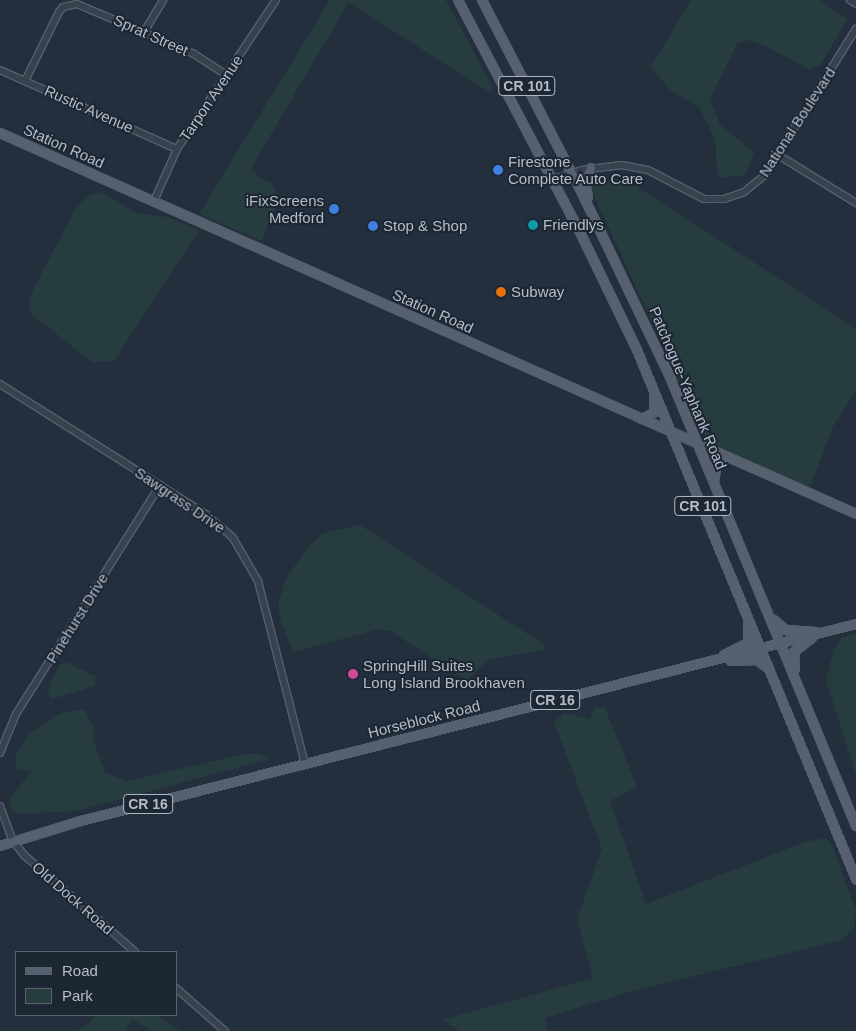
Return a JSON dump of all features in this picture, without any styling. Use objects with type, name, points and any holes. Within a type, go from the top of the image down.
[{"type":"main road","name":"CR 101","points":[[458,0],[553,179],[647,372]]},
{"type":"main road","name":"Patchogue-Yaphank Road","points":[[482,0],[596,220],[652,336],[699,444],[856,826]]},
{"type":"main road","name":"Station Road","points":[[0,133],[856,514]]},
{"type":"main road","points":[[591,168],[585,186],[596,220]]},
{"type":"main road","name":"Patchogue-Yaphank Road","points":[[647,372],[674,433],[856,878]]},
{"type":"main road","points":[[642,419],[652,414],[656,405],[647,372]]},
{"type":"main road","points":[[715,485],[715,467],[728,457]]},
{"type":"main road","points":[[711,662],[749,640],[743,603]]},
{"type":"main road","points":[[767,609],[783,629],[821,633]]},
{"type":"main road","name":"Horseblock Road","points":[[0,846],[305,764],[856,624]]},
{"type":"main road","points":[[799,688],[792,654],[821,633]]},
{"type":"main road","points":[[711,662],[757,660],[772,673]]},
{"type":"street","points":[[144,32],[163,0]]},
{"type":"street","name":"Tarpon Avenue","points":[[154,201],[177,149],[228,76],[276,0]]},
{"type":"street","points":[[850,0],[856,4]]},
{"type":"street","name":"Sprat Street","points":[[25,81],[59,12],[69,4],[85,6],[194,54],[228,76]]},
{"type":"street","name":"National Boulevard","points":[[553,179],[591,168],[622,164],[641,168],[697,197],[724,199],[755,185],[778,155],[856,29]]},
{"type":"street","name":"Rustic Avenue","points":[[0,70],[177,149]]},
{"type":"street","points":[[778,155],[856,203]]},
{"type":"street","name":"Sawgrass Drive","points":[[0,384],[160,485],[224,528],[247,558],[263,598],[305,764]]},
{"type":"street","name":"Pinehurst Drive","points":[[0,753],[16,714],[160,485]]},
{"type":"street","points":[[0,806],[13,841]]},
{"type":"street","name":"Old Dock Road","points":[[13,841],[24,855],[134,951]]},
{"type":"street","points":[[178,990],[225,1031]]},
{"type":"green space","points":[[330,0],[446,0],[493,88],[489,91],[480,87],[349,2],[251,168],[260,178],[271,182],[279,199],[262,241],[199,214]]},
{"type":"green space","points":[[691,0],[820,0],[847,19],[821,64],[810,70],[764,45],[748,40],[737,44],[710,98],[720,125],[754,152],[745,175],[718,178],[715,140],[700,108],[670,90],[651,67]]},
{"type":"green space","points":[[623,177],[856,329],[856,391],[832,428],[810,488],[707,442],[590,187]]},
{"type":"green space","points":[[102,192],[136,213],[168,217],[199,230],[114,361],[92,362],[30,313],[29,298],[75,209],[88,196]]},
{"type":"green space","points":[[360,525],[543,644],[546,649],[488,660],[467,680],[390,631],[379,629],[294,652],[281,623],[278,604],[286,579],[308,547],[323,533]]},
{"type":"green space","points":[[856,633],[856,775],[826,680],[834,649],[841,638]]},
{"type":"green space","points":[[66,662],[95,676],[95,686],[52,699],[48,695],[50,682],[59,666]]},
{"type":"green space","points":[[595,707],[605,708],[637,787],[610,801],[646,904],[805,842],[826,838],[832,845],[856,910],[854,929],[841,940],[629,992],[545,1018],[548,1031],[460,1031],[442,1020],[593,978],[577,919],[602,849],[554,722],[564,713],[590,719]]},
{"type":"green space","points":[[84,709],[94,727],[93,740],[106,773],[127,781],[235,756],[257,753],[270,759],[76,811],[18,814],[11,809],[10,798],[31,772],[17,769],[15,756],[29,734],[62,713]]},
{"type":"green space","points":[[95,1016],[158,1016],[180,1031],[151,1031],[133,1019],[125,1031],[76,1031],[86,1026]]},
{"type":"place","name":"Firestone Complete Auto Care","points":[[498,170]]},
{"type":"place","name":"iFixScreens Medford","points":[[334,209]]},
{"type":"place","name":"Friendlys","points":[[533,225]]},
{"type":"place","name":"Stop & Shop","points":[[373,226]]},
{"type":"place","name":"Subway","points":[[501,292]]},
{"type":"place","name":"SpringHill Suites Long Island Brookhaven","points":[[353,674]]}]
